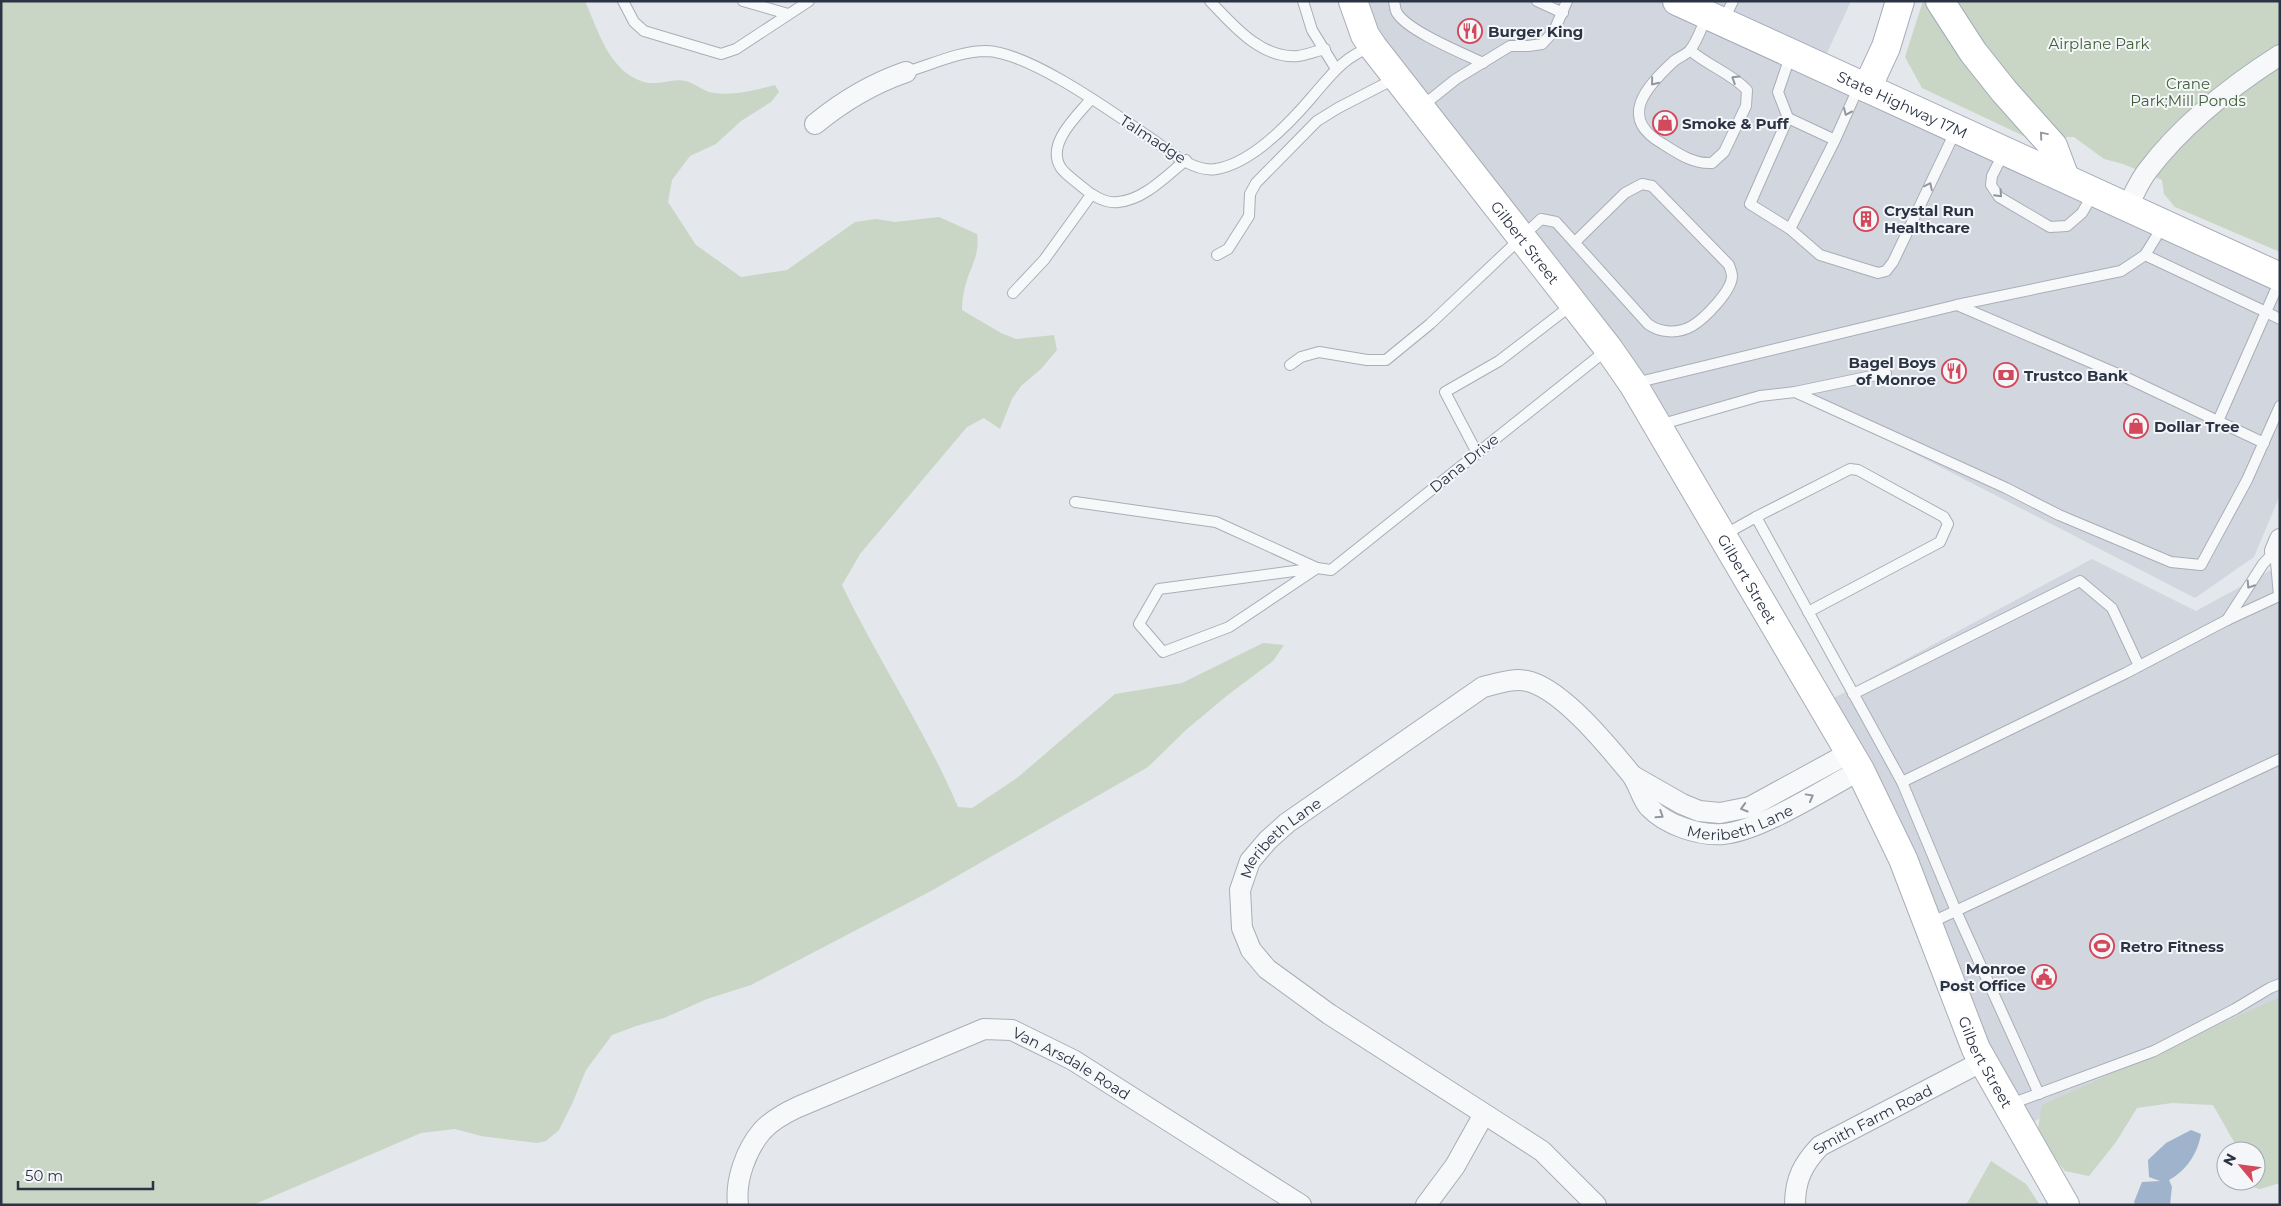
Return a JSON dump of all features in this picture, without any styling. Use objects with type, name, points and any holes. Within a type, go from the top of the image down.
[{"type":"street","name":"Gilbert Street","points":[[1353,1],[1365,35],[1372,47],[1574,304],[1633,384],[1854,761],[1903,859],[1976,1049],[2065,1205]]},
{"type":"street","points":[[1863,86],[1886,47],[1900,1]]},
{"type":"street","points":[[1940,1],[1984,65],[2053,146],[2064,178]]},
{"type":"street","name":"State Highway 17M","points":[[1701,7],[1791,53],[2280,276]]},
{"type":"street","points":[[2127,207],[2147,170],[2187,128],[2242,80],[2280,55]]},
{"type":"street","points":[[815,124],[836,107],[863,90],[906,72]]},
{"type":"street","name":"Meribeth Lane","points":[[1596,1205],[1542,1151],[1329,1014],[1266,969],[1252,950],[1242,928],[1240,890],[1250,861],[1268,840],[1287,823],[1483,687],[1508,680],[1530,682],[1548,690],[1574,711],[1633,776],[1649,807],[1681,826],[1703,834],[1723,834],[1743,830],[1768,819],[1854,761]]},
{"type":"street","name":"Van Arsdale Road","points":[[738,1205],[740,1174],[749,1153],[762,1131],[778,1117],[823,1096],[984,1029],[1012,1030],[1073,1060],[1301,1205]]},
{"type":"street","name":"Smith Farm Road","points":[[1795,1205],[1795,1190],[1799,1173],[1807,1159],[1820,1146],[1983,1061]]},
{"type":"street","points":[[1426,1205],[1455,1166],[1484,1114]]},
{"type":"lane","points":[[622,1],[634,22],[644,31],[721,54],[736,49],[809,1]]},
{"type":"lane","points":[[743,1],[788,14]]},
{"type":"lane","points":[[1210,1],[1258,46],[1274,53],[1297,56],[1324,49]]},
{"type":"lane","points":[[1303,1],[1312,30],[1336,69]]},
{"type":"lane","points":[[1394,1],[1397,12],[1408,23],[1428,36],[1483,63]]},
{"type":"lane","points":[[1537,1],[1563,13]]},
{"type":"lane","points":[[1420,108],[1456,79],[1510,46],[1542,44],[1554,31],[1568,1]]},
{"type":"lane","points":[[1690,50],[1704,62],[1739,81],[1748,90],[1746,106],[1724,152],[1712,164],[1699,164],[1655,140],[1641,124],[1637,111],[1644,95],[1657,78],[1690,50],[1701,7]]},
{"type":"lane","name":"Talmadge","points":[[906,72],[974,52],[988,51],[1013,56],[1091,99],[1186,160],[1199,167],[1214,170],[1243,160],[1260,147],[1302,108],[1342,61],[1372,47]]},
{"type":"lane","points":[[1791,53],[1778,92],[1788,118],[1835,140]]},
{"type":"lane","points":[[1217,255],[1228,249],[1249,216],[1250,194],[1256,182],[1317,121],[1396,78]]},
{"type":"lane","points":[[1790,229],[1863,86]]},
{"type":"lane","points":[[1091,99],[1064,133],[1058,145],[1057,158],[1061,168],[1091,195],[1117,203],[1138,197],[1186,160]]},
{"type":"lane","points":[[1788,118],[1750,204],[1790,229],[1820,255],[1842,264],[1878,273],[1886,271],[1893,262],[1957,129]]},
{"type":"lane","points":[[2004,151],[1992,176],[1991,185],[1999,197],[2050,227],[2068,226],[2082,213],[2094,191]]},
{"type":"lane","points":[[1290,366],[1301,357],[1319,352],[1367,360],[1386,360],[1430,324],[1541,220],[1556,222],[1648,324],[1657,331],[1672,331],[1691,326],[1723,297],[1730,286],[1732,276],[1729,265],[1652,186],[1642,184],[1625,193],[1575,242]]},
{"type":"lane","points":[[1013,293],[1044,260],[1091,195]]},
{"type":"lane","points":[[1633,384],[1957,305],[2121,270],[2145,255],[2164,224]]},
{"type":"lane","points":[[2145,255],[2280,319]]},
{"type":"lane","points":[[2218,421],[2280,280]]},
{"type":"lane","points":[[1478,453],[1445,392],[1499,362],[1574,304]]},
{"type":"lane","points":[[1957,305],[2125,377],[2264,442]]},
{"type":"lane","name":"Dana Drive","points":[[1317,568],[1229,627],[1164,652],[1139,624],[1159,589],[1317,568],[1331,570],[1608,348]]},
{"type":"lane","points":[[1657,426],[1760,396],[1795,392],[1886,373]]},
{"type":"lane","points":[[1795,392],[2006,488],[2059,515],[2171,562],[2202,565],[2247,480],[2280,406]]},
{"type":"lane","points":[[1721,536],[1850,469],[1858,470],[1944,517],[1948,524],[1940,542],[1808,612]]},
{"type":"lane","points":[[1075,502],[1216,522],[1317,568]]},
{"type":"lane","points":[[1756,517],[1902,782],[1956,911],[2039,1094]]},
{"type":"lane","points":[[1902,782],[2139,666],[2227,620],[2280,597],[2277,545]]},
{"type":"lane","points":[[2227,620],[2277,545]]},
{"type":"lane","points":[[1853,694],[2080,581],[2112,608],[2139,666]]},
{"type":"lane","points":[[1929,924],[2280,760]]},
{"type":"lane","points":[[2007,1105],[2154,1052],[2280,984]]},
{"type":"shaded area","points":[[1353,1],[1851,1],[1821,66],[2280,276],[2280,495],[2254,557],[2195,598],[1795,392],[1657,426]]},
{"type":"shaded area","points":[[2092,559],[2196,611],[2280,565],[2280,1005],[2026,1125],[1821,705]]},
{"type":"green space","points":[[1,1],[585,1],[606,49],[613,60],[632,77],[649,83],[681,80],[707,91],[722,94],[753,91],[775,85],[779,92],[771,102],[741,121],[716,144],[690,156],[672,180],[668,202],[696,245],[741,277],[787,270],[855,222],[876,219],[895,222],[939,217],[977,234],[977,249],[964,290],[962,310],[1001,333],[1016,339],[1054,335],[1057,350],[1041,369],[1021,386],[1012,399],[1000,429],[984,418],[967,427],[860,554],[842,585],[931,750],[958,807],[972,808],[1017,778],[1115,694],[1182,683],[1263,643],[1284,645],[1273,661],[1187,729],[1148,767],[931,891],[751,985],[707,999],[664,1018],[612,1035],[586,1070],[559,1130],[546,1141],[537,1143],[481,1136],[455,1129],[421,1133],[253,1205],[1,1205]]},
{"type":"green space","name":"Crane Park;Mill Ponds","points":[[1923,1],[2280,1],[2280,252],[2175,207],[2164,194],[2162,180],[2123,164],[2104,159],[2074,137],[2028,138],[1922,88],[1905,57]]},
{"type":"green space","points":[[2280,997],[2280,1183],[2266,1187],[2266,1141],[2233,1141],[2213,1105],[2172,1103],[2137,1108],[2116,1142],[2089,1176],[2065,1171],[2037,1135],[2042,1105]]},
{"type":"green space","points":[[1991,1161],[2026,1184],[2040,1205],[1966,1205]]},
{"type":"water","points":[[2191,1130],[2201,1134],[2197,1148],[2190,1161],[2181,1172],[2169,1180],[2172,1187],[2170,1205],[2136,1205],[2134,1202],[2142,1182],[2160,1181],[2149,1177],[2148,1160],[2166,1143]]},
{"type":"place","name":"Burger King","points":[[1470,31]]},
{"type":"place","name":"Smoke & Puff","points":[[1665,123]]},
{"type":"place","name":"Crystal Run Healthcare","points":[[1866,219]]},
{"type":"place","name":"Bagel Boys of Monroe","points":[[1954,371]]},
{"type":"place","name":"Trustco Bank","points":[[2006,375]]},
{"type":"place","name":"Dollar Tree","points":[[2136,426]]},
{"type":"place","name":"Retro Fitness","points":[[2102,946]]},
{"type":"place","name":"Monroe Post Office","points":[[2044,977]]},
{"type":"park label","name":"Airplane Park","points":[[2099,43]]}]
